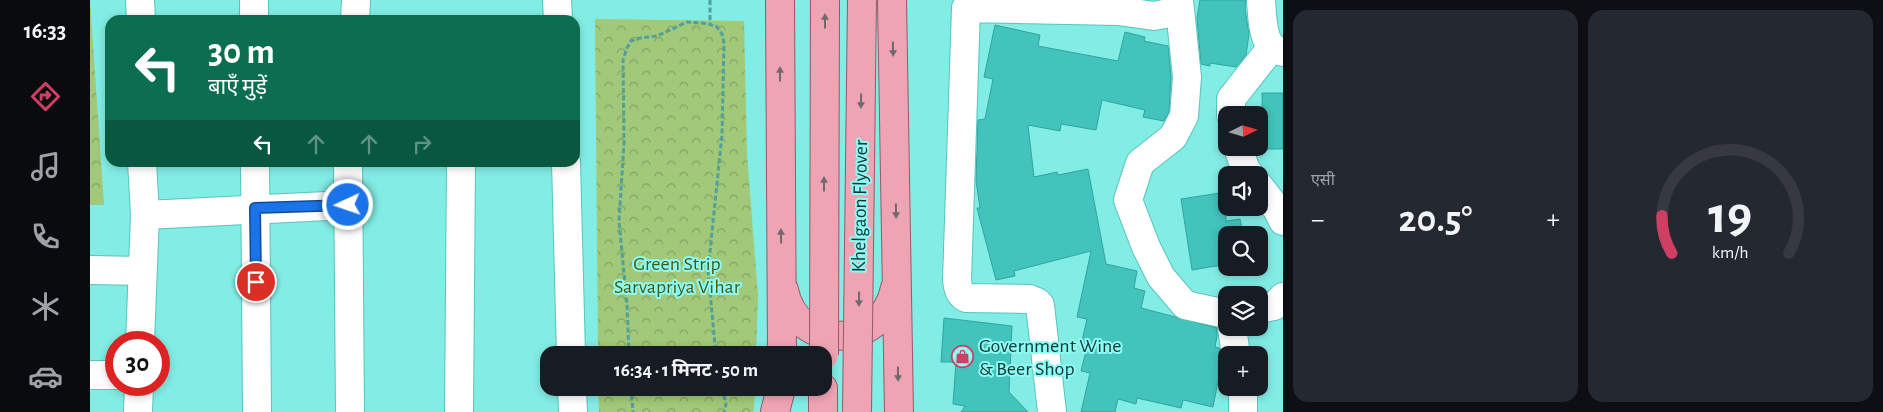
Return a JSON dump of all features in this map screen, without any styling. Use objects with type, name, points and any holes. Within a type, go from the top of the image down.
[{"type":"main road","points":[[780,0],[782,346]]},
{"type":"main road","name":"Khelgaon Flyover","points":[[824,346],[826,0]]},
{"type":"main road","name":"Khelgaon Flyover","points":[[857,412],[862,0]]},
{"type":"main road","points":[[892,0],[899,412]]},
{"type":"main road","points":[[782,279],[786,301],[799,320],[817,332],[839,336],[861,332],[880,320],[892,301],[897,279]]},
{"type":"main road","points":[[774,412],[779,396]]},
{"type":"main road","points":[[782,396],[782,412]]},
{"type":"main road","points":[[823,396],[823,412]]},
{"type":"street","points":[[140,0],[141,15]]},
{"type":"street","points":[[254,0],[254,15]]},
{"type":"street","points":[[355,15],[356,0]]},
{"type":"street","points":[[557,0],[558,15]]},
{"type":"street","points":[[1231,106],[1231,99],[1277,49],[1263,23],[1261,0]]},
{"type":"street","points":[[1052,412],[1040,305],[1030,299],[966,298],[961,295],[956,280],[966,8],[1118,10],[1154,16],[1179,6],[1187,76],[1184,116],[1173,136],[1140,163],[1128,200],[1146,247],[1161,277],[1185,305],[1218,312]]},
{"type":"street","points":[[140,331],[145,215],[142,167]]},
{"type":"street","points":[[255,167],[257,412]]},
{"type":"street","points":[[348,167],[350,412]]},
{"type":"street","points":[[459,412],[461,167]]},
{"type":"street","points":[[566,167],[571,346]]},
{"type":"street","points":[[1268,198],[1283,221]]},
{"type":"street","points":[[145,215],[255,208],[348,205]]},
{"type":"street","points":[[90,270],[142,271]]},
{"type":"street","points":[[1268,307],[1274,306],[1283,297]]},
{"type":"street","points":[[90,375],[105,376]]},
{"type":"street","points":[[138,412],[139,396]]},
{"type":"street","points":[[572,396],[573,412]]},
{"type":"street","points":[[1243,396],[1243,412]]},
{"type":"path","points":[[710,0],[710,25]]},
{"type":"path","points":[[629,346],[627,305],[619,222],[624,143],[623,60],[627,48],[632,41],[656,36],[687,22],[716,26],[722,34],[724,43],[722,135],[708,271],[715,346]]},
{"type":"path","points":[[632,396],[633,412]]},
{"type":"path","points":[[724,396],[726,404],[724,412]]},
{"type":"green space","points":[[90,0],[104,205],[90,205]]},
{"type":"green space","name":"Green Strip Sarvapriya Vihar","points":[[595,19],[744,21],[747,154],[758,296],[756,346],[598,346]]},
{"type":"green space","points":[[598,396],[755,396],[753,412],[599,412]]},
{"type":"building","points":[[1200,0],[1246,0],[1245,9],[1249,34],[1246,55],[1236,67],[1210,63],[1210,66],[1201,64],[1197,18]]},
{"type":"building","points":[[995,25],[1040,35],[1038,46],[1118,61],[1125,32],[1145,37],[1144,41],[1168,46],[1171,77],[1169,112],[1164,121],[1143,117],[1145,110],[1102,100],[1096,130],[1061,124],[1060,131],[1028,125],[1034,177],[1057,172],[1058,175],[1088,169],[1106,264],[1137,271],[1134,288],[1145,291],[1141,308],[1217,328],[1215,347],[1218,348],[1218,381],[1213,407],[1183,400],[1181,408],[1137,398],[1136,404],[1118,399],[1115,412],[1081,412],[1090,373],[1081,371],[1087,347],[1081,345],[1087,319],[1077,317],[1091,251],[1014,271],[1015,276],[996,280],[977,208],[980,208],[976,181],[978,120],[985,119],[993,79],[984,77]]},
{"type":"building","points":[[1262,93],[1283,93],[1283,149],[1268,149],[1268,106],[1262,106]]},
{"type":"building","points":[[1218,193],[1218,216],[1226,216],[1226,221],[1240,219],[1241,226],[1218,226],[1218,266],[1192,270],[1181,199]]},
{"type":"building","points":[[944,318],[1012,326],[1009,392],[1028,412],[961,412],[965,406],[953,404],[956,362],[941,362]]},
{"type":"place","name":"Government Wine & Beer Shop","points":[[963,357]]},
{"type":"route","points":[[256,282],[255,208],[348,205]]}]
